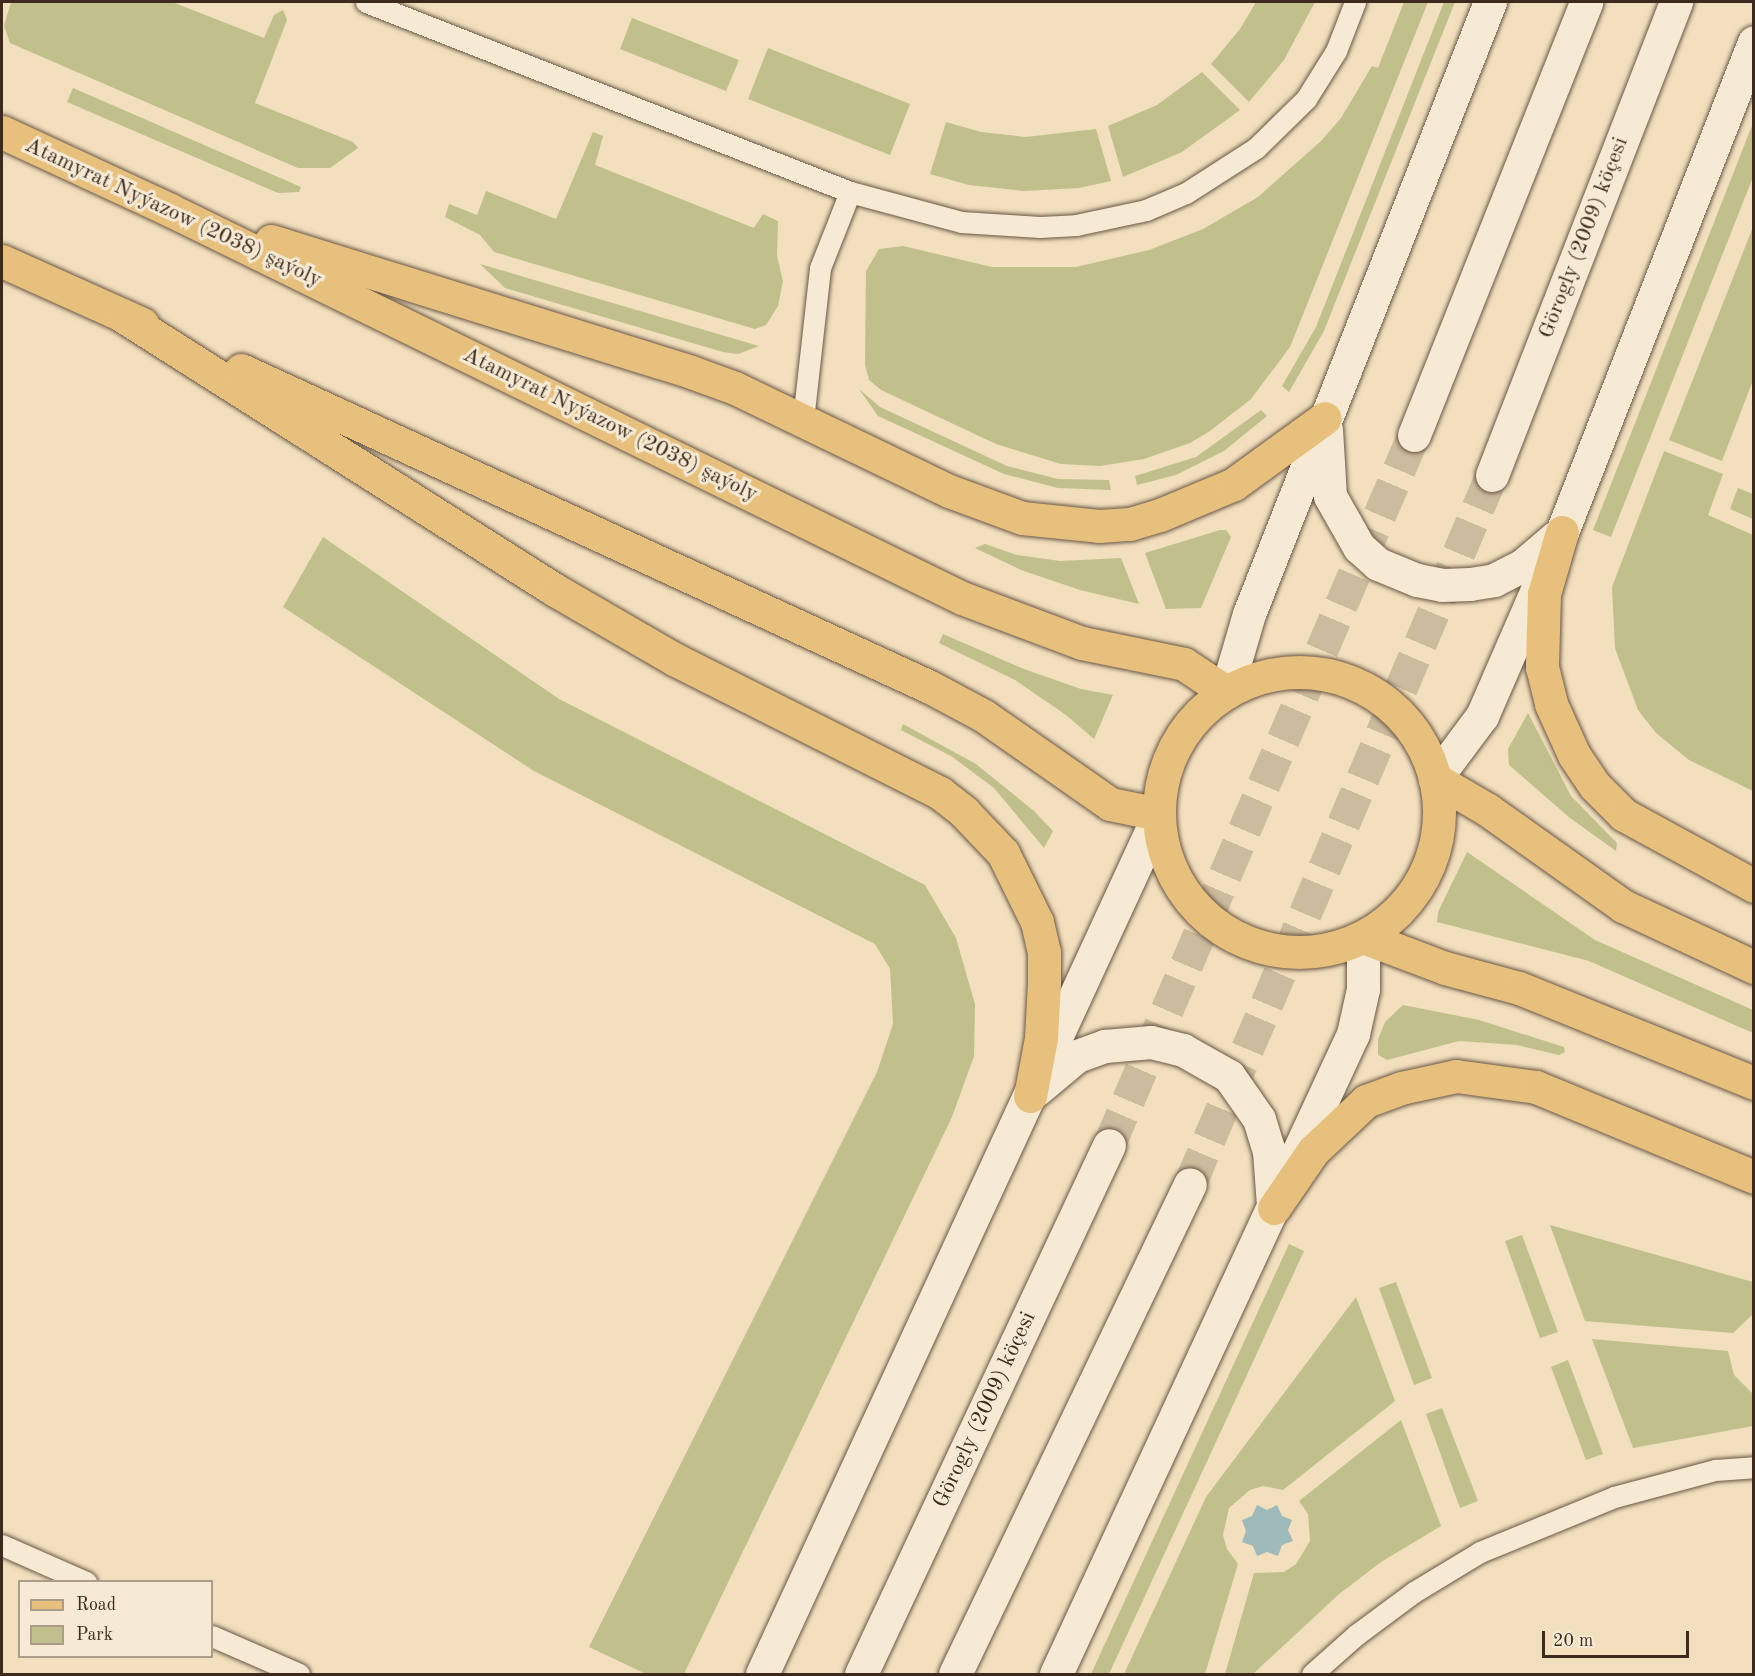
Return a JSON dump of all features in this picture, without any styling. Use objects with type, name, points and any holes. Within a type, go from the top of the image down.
[{"type":"main road","points":[[1226,692],[1249,614],[1490,2]]},
{"type":"main road","points":[[1414,435],[1586,2]]},
{"type":"main road","name":"Görogly (2009) köçesi","points":[[1492,475],[1676,2]]},
{"type":"main road","points":[[1435,779],[1482,716],[1562,532],[1754,42]]},
{"type":"main road","name":"Atamyrat Nyýazow (2038) şaýoly","points":[[2,132],[170,210],[962,598],[1082,643],[1185,664],[1226,692]]},
{"type":"main road","points":[[170,210],[691,372],[803,420],[984,506],[1022,518],[1099,526],[1130,525],[1234,484],[1325,418]]},
{"type":"main road","points":[[2,261],[930,687],[984,716],[1110,804],[1159,814]]},
{"type":"main road","points":[[123,316],[555,590],[674,659],[940,793],[985,830],[1013,869],[1040,932],[1044,952],[1041,1038],[1030,1095]]},
{"type":"main road","points":[[1325,418],[1330,496],[1359,547],[1378,564],[1417,580],[1442,585],[1494,580],[1523,565],[1562,532]]},
{"type":"main road","points":[[1562,532],[1544,594],[1542,667],[1554,713],[1574,755],[1595,786],[1624,815],[1754,886]]},
{"type":"main road","points":[[1288,672],[1321,674],[1352,682],[1390,705],[1406,721],[1429,758],[1435,779],[1438,825],[1426,871],[1400,908],[1363,937],[1341,946],[1294,952],[1271,950],[1227,933],[1200,910],[1177,882],[1167,861],[1159,814],[1162,782],[1176,744],[1206,707],[1226,692],[1266,675],[1288,672]]},
{"type":"main road","points":[[1435,779],[1488,810],[1623,906],[1754,967]]},
{"type":"main road","points":[[762,1674],[1159,814]]},
{"type":"main road","points":[[1363,937],[1445,968],[1529,991],[1754,1083]]},
{"type":"main road","points":[[1056,1674],[1353,1034],[1364,989],[1363,937]]},
{"type":"main road","points":[[1030,1095],[1077,1056],[1105,1046],[1151,1042],[1183,1050],[1229,1076],[1259,1119],[1269,1151],[1274,1208]]},
{"type":"main road","points":[[1274,1208],[1313,1151],[1366,1101],[1401,1088],[1456,1076],[1502,1080],[1536,1087],[1754,1177]]},
{"type":"main road","name":"Görogly (2009) köçesi","points":[[861,1674],[1109,1145]]},
{"type":"main road","points":[[955,1674],[1190,1184]]},
{"type":"lane","points":[[366,2],[850,192],[906,210],[999,226],[1076,225],[1146,210],[1225,170],[1280,127],[1323,73],[1355,2]]},
{"type":"lane","points":[[803,420],[820,268],[850,192]]},
{"type":"lane","points":[[1311,1674],[1356,1635],[1414,1592],[1480,1552],[1614,1497],[1715,1470],[1754,1467]]},
{"type":"lane","points":[[2,1545],[84,1580]]},
{"type":"lane","points":[[213,1636],[299,1674]]},
{"type":"green space","points":[[11,2],[172,2],[264,38],[274,15],[283,10],[287,20],[255,103],[353,142],[358,148],[330,168],[298,168],[10,43],[4,26]]},
{"type":"green space","points":[[1256,2],[1315,2],[1284,60],[1249,102],[1211,64],[1240,29]]},
{"type":"green space","points":[[1404,2],[1428,2],[1290,347],[1251,399],[1210,431],[1190,443],[1144,459],[1100,466],[1061,464],[996,444],[881,390],[869,380],[865,365],[866,271],[879,249],[903,246],[992,267],[1076,267],[1149,250],[1203,229],[1258,197],[1321,141],[1341,118],[1372,66],[1378,68]]},
{"type":"green space","points":[[1444,2],[1455,2],[1324,331],[1289,392],[1282,386],[1316,327]]},
{"type":"green space","points":[[632,18],[739,60],[726,91],[620,49]]},
{"type":"green space","points":[[768,48],[910,104],[890,155],[748,99]]},
{"type":"green space","points":[[1202,72],[1240,110],[1182,152],[1123,177],[1108,126],[1157,105]]},
{"type":"green space","points":[[73,88],[301,187],[299,192],[278,193],[67,102]]},
{"type":"green space","points":[[946,122],[981,132],[1026,137],[1096,129],[1111,181],[1079,188],[1024,191],[969,185],[930,174]]},
{"type":"green space","points":[[1753,123],[1753,177],[1611,537],[1593,530]]},
{"type":"green space","points":[[593,132],[603,136],[595,165],[754,228],[763,214],[778,221],[777,256],[783,281],[778,306],[766,325],[755,329],[494,252],[480,235],[445,217],[449,204],[477,215],[486,191],[556,219]]},
{"type":"green space","points":[[1753,227],[1753,380],[1722,461],[1669,440]]},
{"type":"green space","points":[[480,264],[759,346],[738,354],[723,352],[505,288]]},
{"type":"green space","points":[[859,389],[880,407],[1007,466],[1058,479],[1109,480],[1111,490],[1058,488],[1004,474],[878,416]]},
{"type":"green space","points":[[1261,410],[1267,416],[1224,451],[1176,475],[1137,485],[1135,476],[1196,457]]},
{"type":"green space","points":[[1664,451],[1723,474],[1708,515],[1753,535],[1753,791],[1689,760],[1656,733],[1638,710],[1615,648],[1612,587]]},
{"type":"green space","points":[[1738,488],[1753,494],[1753,519],[1730,509]]},
{"type":"green space","points":[[1226,530],[1231,537],[1201,608],[1166,609],[1145,553]]},
{"type":"green space","points":[[323,537],[559,699],[925,885],[956,938],[975,1004],[974,1056],[952,1117],[684,1674],[646,1674],[589,1647],[877,1072],[893,1024],[890,969],[875,944],[534,771],[283,607]]},
{"type":"green space","points":[[985,544],[1017,555],[1060,561],[1121,558],[1139,604],[1080,590],[1021,570],[975,548]]},
{"type":"green space","points":[[943,634],[1024,669],[1081,689],[1113,695],[1094,739],[1066,715],[1015,680],[939,643]]},
{"type":"green space","points":[[1528,713],[1571,796],[1617,843],[1616,851],[1570,818],[1509,765],[1508,749]]},
{"type":"green space","points":[[903,724],[976,764],[1034,811],[1053,831],[1044,848],[994,788],[951,756],[901,730]]},
{"type":"green space","points":[[1467,852],[1595,940],[1753,1010],[1753,1033],[1589,961],[1437,922],[1438,912]]},
{"type":"green space","points":[[1403,1005],[1479,1020],[1564,1047],[1565,1052],[1559,1055],[1517,1045],[1459,1041],[1387,1060],[1378,1055],[1378,1039],[1385,1022]]},
{"type":"green space","points":[[1550,1225],[1753,1282],[1753,1314],[1733,1333],[1585,1321]]},
{"type":"green space","points":[[1522,1235],[1558,1332],[1540,1338],[1505,1241]]},
{"type":"green space","points":[[1289,1244],[1304,1251],[1109,1674],[1091,1674]]},
{"type":"green space","points":[[1396,1282],[1432,1378],[1414,1385],[1379,1288]]},
{"type":"green space","points":[[1356,1297],[1395,1401],[1283,1490],[1263,1486],[1250,1490],[1229,1508],[1223,1535],[1227,1549],[1238,1564],[1205,1674],[1124,1674],[1206,1497]]},
{"type":"green space","points":[[1592,1339],[1728,1351],[1734,1375],[1753,1394],[1753,1426],[1633,1448]]},
{"type":"green space","points":[[1568,1360],[1603,1454],[1586,1460],[1551,1367]]},
{"type":"green space","points":[[1442,1408],[1478,1501],[1460,1508],[1426,1414]]},
{"type":"green space","points":[[1401,1420],[1441,1526],[1381,1562],[1338,1595],[1253,1674],[1225,1674],[1254,1573],[1284,1572],[1296,1564],[1310,1541],[1308,1514],[1299,1501]]},
{"type":"water","points":[[1257,1505],[1267,1510],[1277,1505],[1282,1516],[1292,1520],[1288,1530],[1293,1541],[1282,1545],[1278,1556],[1267,1552],[1257,1556],[1253,1546],[1242,1542],[1246,1531],[1242,1520],[1252,1516]]},
{"type":"tunnel","points":[[1109,1145],[1414,435]]},
{"type":"tunnel","points":[[1190,1184],[1492,475]]}]
